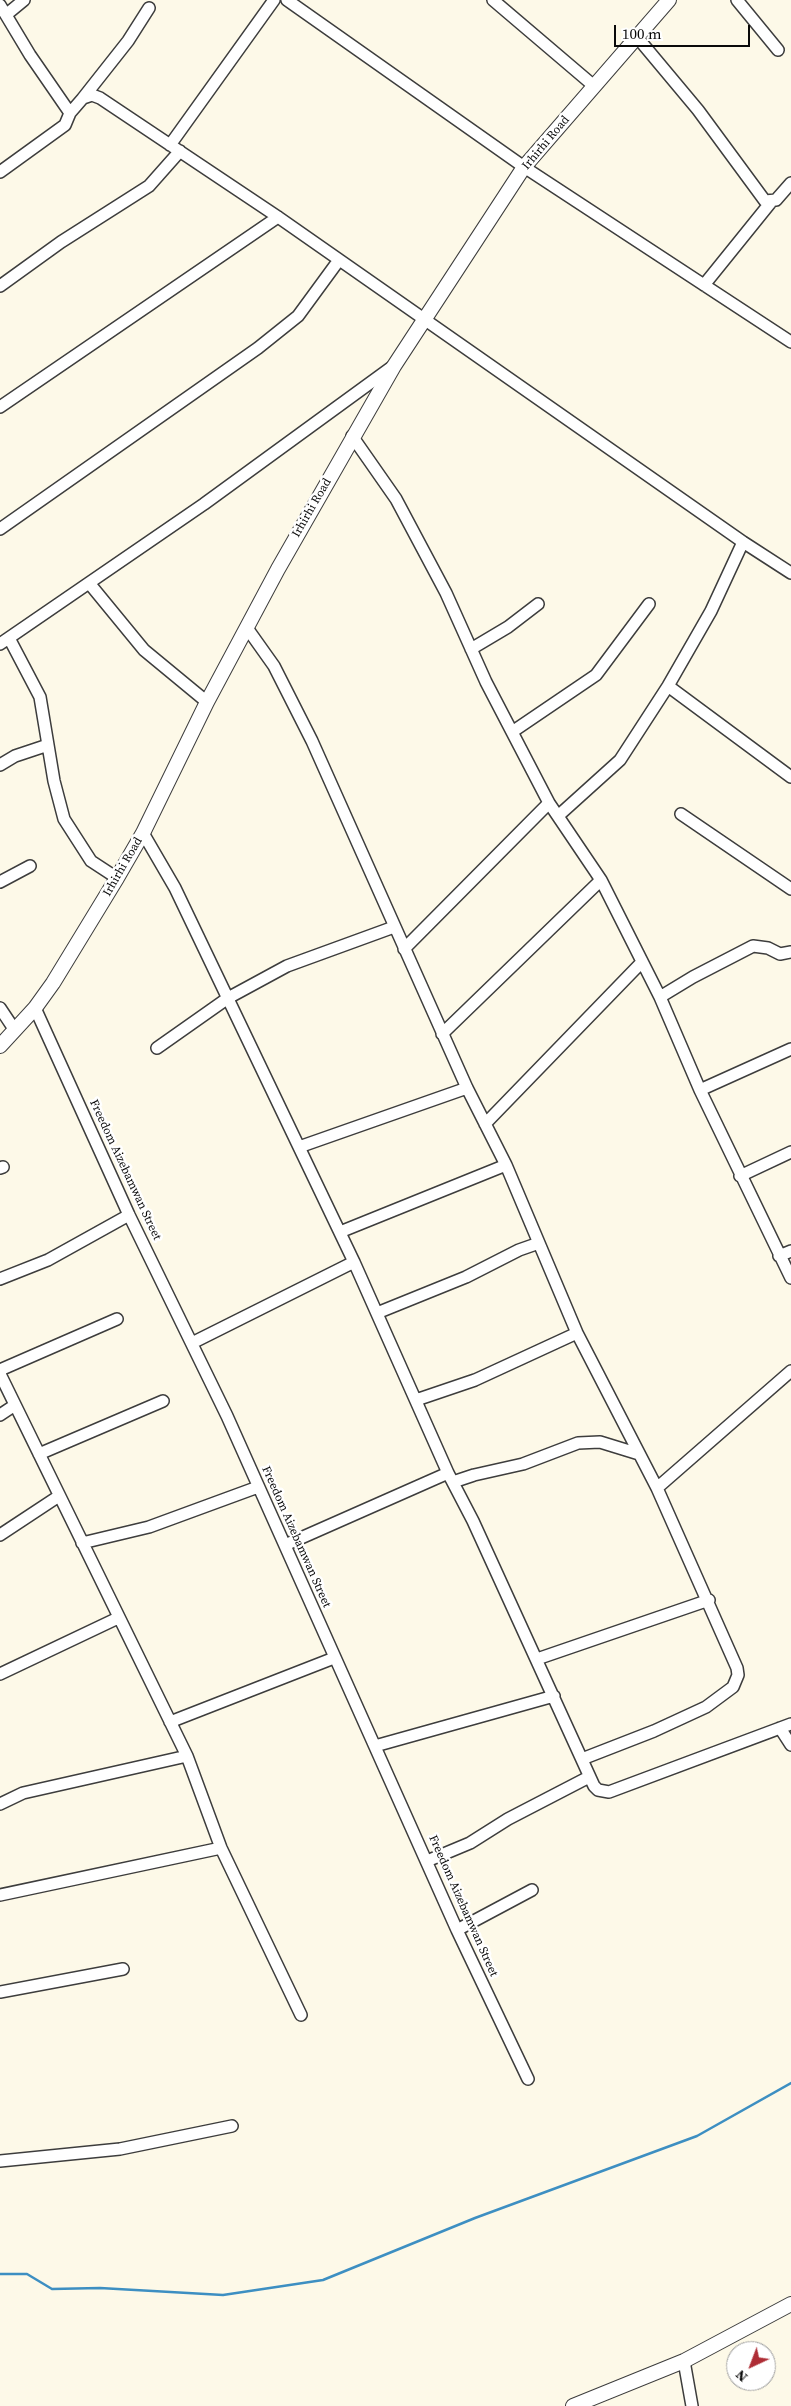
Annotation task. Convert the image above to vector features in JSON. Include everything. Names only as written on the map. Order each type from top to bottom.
[{"type":"street","points":[[24,0],[3,9],[30,55],[70,113]]},
{"type":"street","points":[[0,286],[62,242],[149,186],[274,0]]},
{"type":"street","points":[[287,0],[524,167],[791,342]]},
{"type":"street","points":[[493,0],[594,86]]},
{"type":"street","name":"Irhirhi Road","points":[[0,1046],[35,1008],[117,878],[143,833],[207,702],[247,628],[352,436],[394,366],[426,320],[524,167],[669,0]]},
{"type":"street","points":[[737,0],[778,50]]},
{"type":"street","points":[[0,172],[65,125],[70,113],[128,41],[149,8]]},
{"type":"street","points":[[637,36],[698,110],[765,201],[771,202]]},
{"type":"street","points":[[83,98],[92,95],[100,98],[278,217],[743,542],[791,573]]},
{"type":"street","points":[[704,285],[771,202],[776,200],[791,183]]},
{"type":"street","points":[[0,407],[278,217]]},
{"type":"street","points":[[0,529],[258,348],[298,316],[339,260]]},
{"type":"street","points":[[117,878],[91,861],[64,819],[54,781],[40,697],[4,641],[204,504],[394,366]]},
{"type":"street","points":[[352,436],[396,499],[446,593],[471,649],[549,803],[601,880],[660,997],[740,1176],[791,1278]]},
{"type":"street","points":[[558,816],[620,760],[668,686],[711,611],[743,542]]},
{"type":"street","points":[[89,583],[144,650],[207,702]]},
{"type":"street","points":[[471,649],[508,627],[538,604]]},
{"type":"street","points":[[512,732],[596,676],[649,604]]},
{"type":"street","points":[[247,628],[274,666],[312,741],[442,1034],[506,1165],[577,1333],[657,1488],[709,1600],[737,1668],[738,1675],[734,1687],[706,1707],[654,1731],[582,1759]]},
{"type":"street","points":[[668,686],[791,777]]},
{"type":"street","points":[[0,765],[15,756],[48,745]]},
{"type":"street","points":[[404,949],[549,803]]},
{"type":"street","points":[[681,814],[791,888]]},
{"type":"street","points":[[143,833],[175,888],[340,1232],[450,1478],[473,1521],[554,1696],[589,1777],[598,1790],[609,1792],[786,1726],[791,1745]]},
{"type":"street","points":[[0,882],[30,866]]},
{"type":"street","points":[[442,1034],[601,880]]},
{"type":"street","points":[[157,1048],[228,998],[287,966],[394,926]]},
{"type":"street","points":[[660,997],[727,958],[753,946],[768,948],[780,954],[791,952]]},
{"type":"street","points":[[485,1124],[642,964]]},
{"type":"street","points":[[0,1008],[14,1029]]},
{"type":"street","name":"Freedom Aizebamwan Street","points":[[35,1008],[47,1030],[130,1215],[192,1343],[285,1545],[457,1930],[528,2079]]},
{"type":"street","points":[[700,1090],[791,1049]]},
{"type":"street","points":[[299,1147],[467,1088]]},
{"type":"street","points":[[740,1176],[791,1152]]},
{"type":"street","points":[[340,1232],[506,1165]]},
{"type":"street","points":[[0,1279],[48,1260],[130,1215]]},
{"type":"street","points":[[377,1313],[466,1277],[519,1250],[539,1243]]},
{"type":"street","points":[[779,1256],[791,1251]]},
{"type":"street","points":[[192,1343],[354,1262]]},
{"type":"street","points":[[118,1319],[0,1372],[118,1618],[187,1756],[221,1848],[301,2015]]},
{"type":"street","points":[[416,1400],[475,1380],[577,1333]]},
{"type":"street","points":[[657,1488],[791,1371]]},
{"type":"street","points":[[39,1454],[163,1401]]},
{"type":"street","points":[[0,1415],[15,1405]]},
{"type":"street","points":[[285,1545],[450,1478],[474,1475],[523,1464],[578,1443],[600,1442],[639,1454]]},
{"type":"street","points":[[82,1543],[150,1527],[258,1487]]},
{"type":"street","points":[[0,1535],[60,1496]]},
{"type":"street","points":[[537,1659],[709,1600]]},
{"type":"street","points":[[0,1674],[118,1618]]},
{"type":"street","points":[[170,1722],[334,1658]]},
{"type":"street","points":[[375,1746],[554,1696]]},
{"type":"street","points":[[0,1804],[23,1793],[187,1756]]},
{"type":"street","points":[[427,1861],[470,1843],[508,1819],[589,1777]]},
{"type":"street","points":[[0,1895],[221,1848]]},
{"type":"street","points":[[457,1930],[532,1890]]},
{"type":"street","points":[[0,1992],[124,1969]]},
{"type":"street","points":[[0,2160],[120,2149],[232,2126]]},
{"type":"street","points":[[573,2406],[684,2361],[791,2304]]},
{"type":"street","points":[[684,2361],[692,2406]]},
{"type":"waterway","points":[[0,2274],[27,2274],[52,2289],[100,2288],[223,2295],[323,2280],[475,2218],[697,2136],[791,2083]]}]
